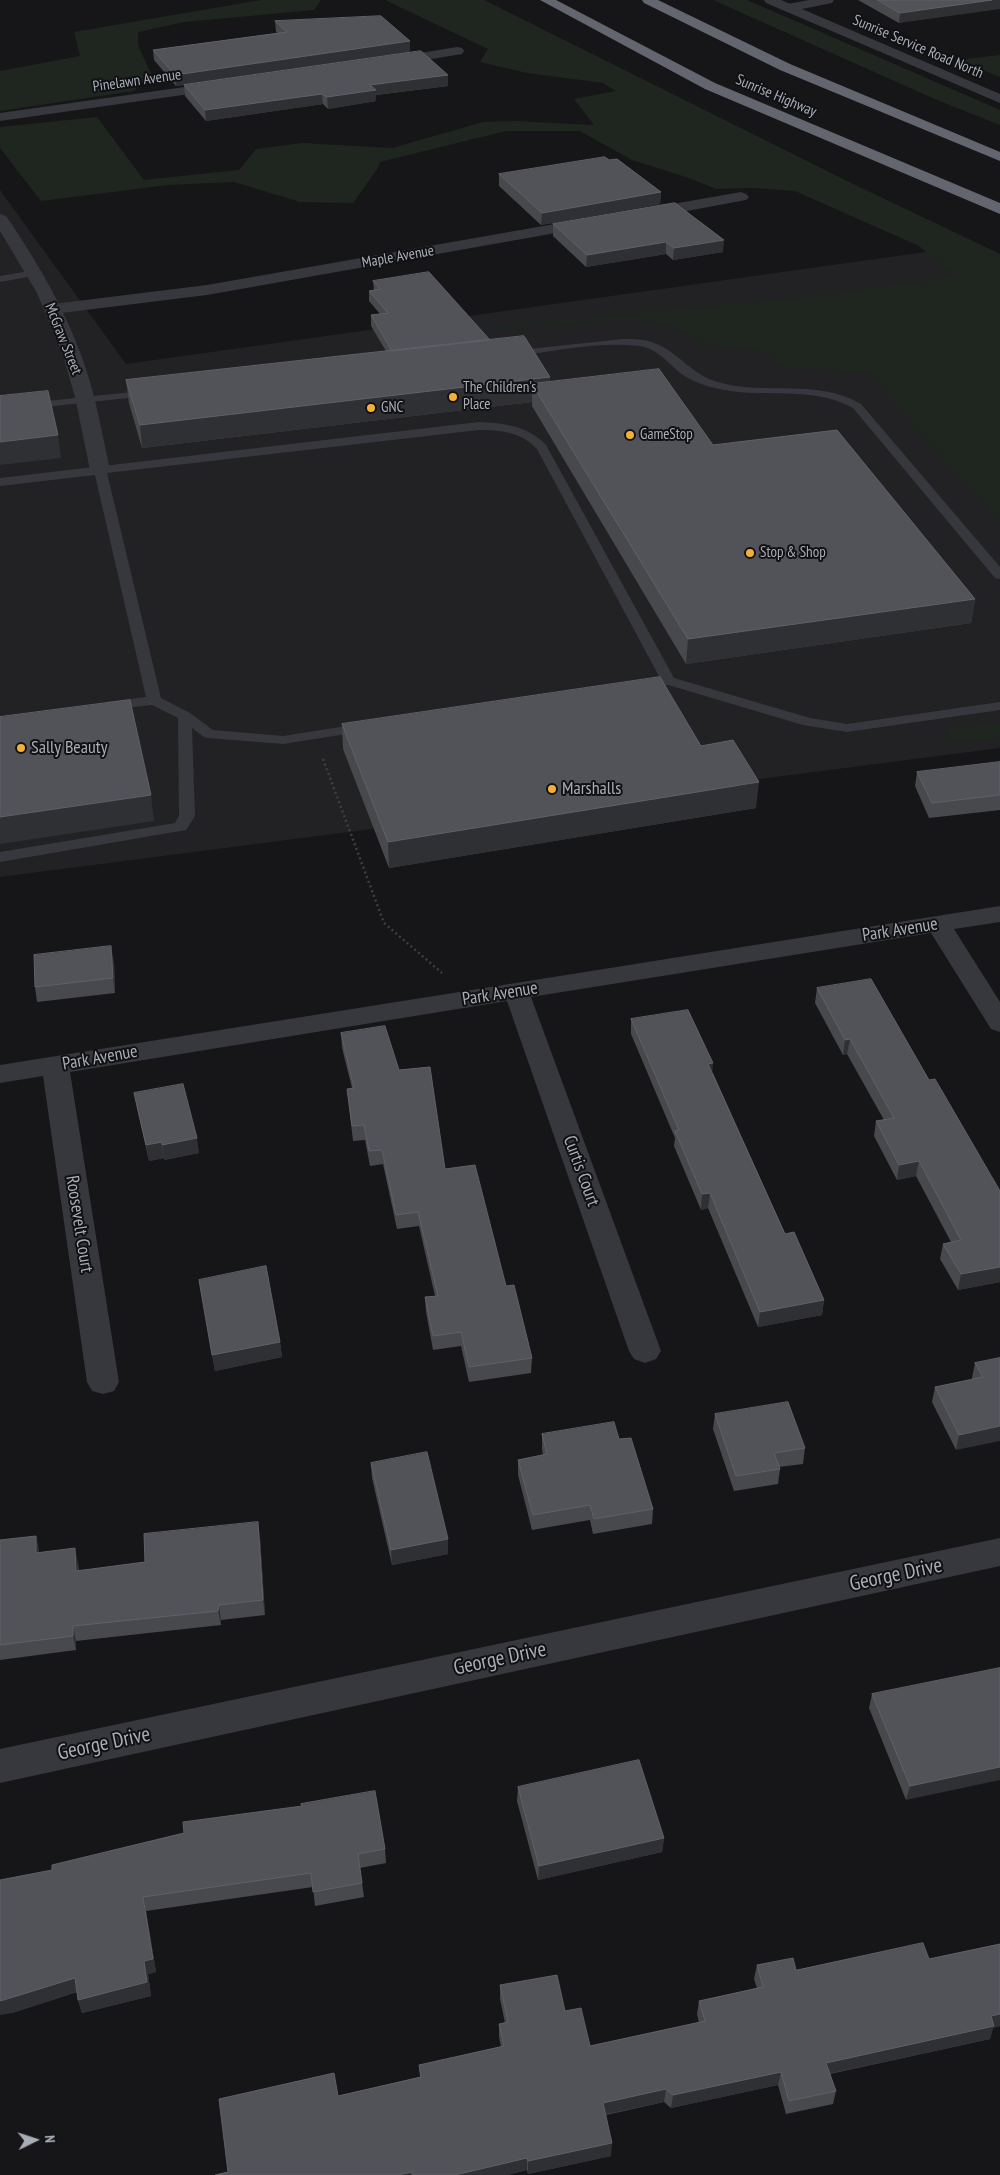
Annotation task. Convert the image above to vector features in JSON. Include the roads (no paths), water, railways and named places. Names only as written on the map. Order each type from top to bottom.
[{"type":"highway","name":"Sunrise Highway","points":[[546,0],[710,86],[1000,209]]},
{"type":"highway","name":"Sunrise Highway","points":[[648,0],[785,67],[1000,157]]},
{"type":"street","name":"Sunrise Service Road North","points":[[770,0],[1000,99]]},
{"type":"street","points":[[787,8],[828,0]]},
{"type":"street","points":[[371,65],[457,52]]},
{"type":"street","name":"Pinelawn Avenue","points":[[0,117],[234,84]]},
{"type":"street","points":[[625,217],[741,197]]},
{"type":"street","name":"McGraw Street","points":[[0,219],[35,272],[53,309],[78,372],[100,470]]},
{"type":"street","name":"Maple Avenue","points":[[53,309],[207,290],[605,221]]},
{"type":"street","name":"Park Avenue","points":[[0,1074],[1000,914]]},
{"type":"street","points":[[938,924],[1000,1023]]},
{"type":"street","name":"Curtis Court","points":[[516,991],[645,1351]]},
{"type":"street","name":"Roosevelt Court","points":[[55,1066],[103,1382]]},
{"type":"street","name":"George Drive","points":[[0,1766],[1000,1552]]},
{"type":"lane","points":[[0,279],[35,272]]},
{"type":"lane","points":[[495,355],[622,342],[649,344],[665,353],[687,372],[708,384],[766,392],[811,392],[838,396],[857,406],[1000,575]]},
{"type":"lane","points":[[0,409],[162,392]]},
{"type":"lane","points":[[0,482],[480,426],[518,430],[528,434],[542,448],[670,681]]},
{"type":"lane","points":[[100,470],[154,700]]},
{"type":"lane","points":[[631,687],[670,681],[808,722],[847,728],[1000,706]]},
{"type":"lane","points":[[92,708],[154,700],[185,716],[209,734],[283,740],[380,725]]},
{"type":"lane","points":[[0,857],[182,827],[187,816],[185,716]]},
{"type":"place","name":"The Children's Place","points":[[453,397]]},
{"type":"place","name":"GNC","points":[[371,408]]},
{"type":"place","name":"GameStop","points":[[630,435]]},
{"type":"place","name":"Stop & Shop","points":[[750,553]]},
{"type":"place","name":"Sally Beauty","points":[[21,748]]},
{"type":"place","name":"Marshalls","points":[[552,789]]}]
